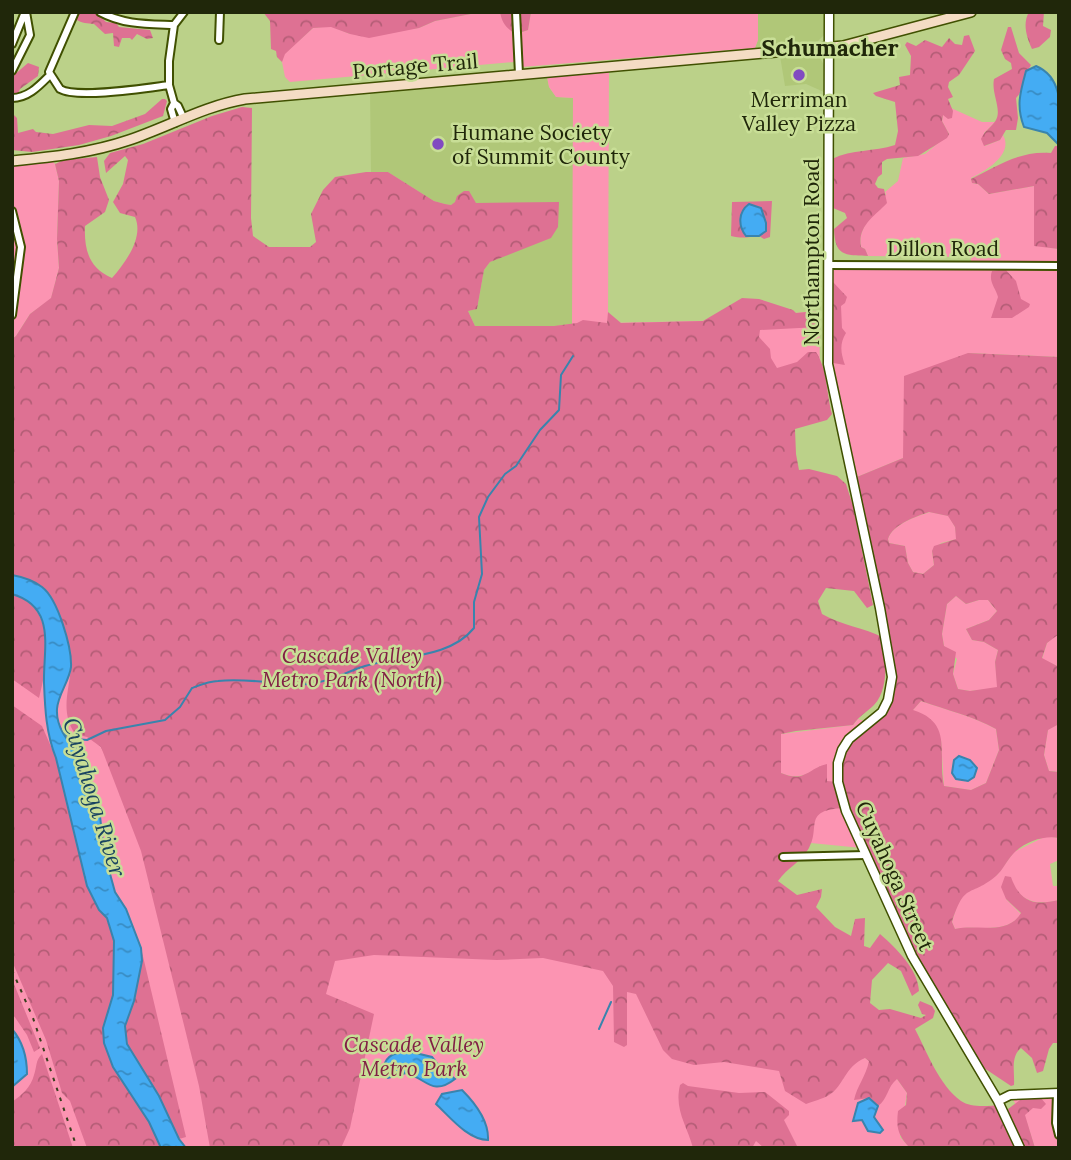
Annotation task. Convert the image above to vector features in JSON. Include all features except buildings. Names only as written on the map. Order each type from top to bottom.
[{"type":"main road","name":"Portage Trail","points":[[12,161],[90,151],[125,142],[215,106],[245,99],[829,47],[852,44],[971,12]]},
{"type":"street","points":[[12,44],[25,12]]},
{"type":"street","points":[[12,71],[30,35],[25,12]]},
{"type":"street","points":[[12,98],[22,97],[50,75],[75,12]]},
{"type":"street","points":[[100,12],[130,24],[174,25]]},
{"type":"street","points":[[179,121],[178,106],[174,103],[169,85],[169,61],[174,25],[184,12]]},
{"type":"street","points":[[219,40],[220,12]]},
{"type":"street","points":[[516,12],[519,74]]},
{"type":"street","name":"Northampton Road","points":[[828,366],[829,12]]},
{"type":"street","points":[[50,75],[60,89],[71,93],[169,85]]},
{"type":"street","points":[[12,211],[21,251],[12,315]]},
{"type":"street","name":"Dillon Road","points":[[828,265],[1059,266]]},
{"type":"street","name":"Cuyahoga Street","points":[[828,366],[880,608],[892,677],[888,700],[882,712],[849,739],[842,750],[838,763],[841,798],[920,972],[998,1101],[1020,1148]]},
{"type":"street","points":[[783,857],[865,855]]},
{"type":"street","points":[[998,1101],[1006,1096],[1058,1093],[1056,1123],[1059,1134]]},
{"type":"shaded area","points":[[758,12],[825,12],[824,35],[817,42],[755,48],[758,40]]},
{"type":"shaded area","points":[[815,55],[824,65],[824,92],[806,84],[785,86],[780,56]]},
{"type":"shaded area","points":[[547,77],[549,87],[556,97],[573,98],[573,323],[572,326],[475,326],[468,311],[477,309],[484,270],[490,262],[518,250],[559,203],[476,203],[458,196],[456,202],[451,205],[434,201],[388,172],[371,172],[370,89]]},
{"type":"green space","points":[[78,12],[92,12],[119,27],[150,30],[153,38],[147,39],[137,34],[132,40],[122,38],[119,47],[114,46],[113,33],[105,34],[94,24],[75,19]]},
{"type":"green space","points":[[263,12],[481,12],[369,38],[331,27],[313,28],[285,54],[282,62],[276,51],[271,49],[270,21]]},
{"type":"green space","points":[[481,12],[500,12],[516,34],[514,62],[290,82],[285,77],[282,62],[284,54],[313,28],[331,26],[350,34],[419,28],[435,21]]},
{"type":"green space","points":[[500,12],[531,12],[528,30],[516,34],[503,22]]},
{"type":"green space","points":[[531,12],[758,12],[758,40],[755,48],[522,67],[520,33],[528,30]]},
{"type":"green space","points":[[1029,12],[1044,12],[1043,26],[1051,30],[1050,37],[1039,47],[1032,49],[1026,26]]},
{"type":"green space","points":[[1008,27],[1011,27],[1019,53],[1031,65],[1016,98],[1016,130],[1006,130],[1000,140],[984,146],[981,139],[998,116],[994,79],[1012,69],[1011,63],[1005,59],[1001,50]]},
{"type":"green space","points":[[969,35],[975,51],[959,75],[949,82],[948,87],[953,97],[948,99],[953,111],[952,118],[948,119],[943,115],[942,121],[949,134],[947,138],[918,156],[887,159],[882,162],[882,174],[875,184],[884,189],[887,203],[864,227],[860,240],[861,247],[868,256],[842,252],[836,244],[834,229],[847,218],[845,213],[833,208],[832,159],[895,145],[898,131],[895,102],[873,93],[900,85],[899,77],[910,75],[911,56],[905,45],[907,42],[916,46],[925,40],[942,47],[949,38],[955,44],[962,45],[964,36]]},
{"type":"green space","points":[[28,63],[39,67],[38,76],[20,89],[18,94],[12,94],[14,75]]},
{"type":"green space","name":"Cascade Valley Metro Park (North)","points":[[609,70],[608,323],[701,321],[819,311],[820,371],[630,376],[650,768],[827,781],[827,774],[821,766],[802,776],[781,773],[781,734],[853,725],[858,719],[870,723],[862,848],[666,829],[865,1058],[897,1079],[907,1093],[900,1137],[910,1148],[12,1148],[12,365],[470,338],[572,324],[573,98],[556,97],[549,87],[547,77]]},
{"type":"green space","points":[[162,99],[167,101],[163,116],[111,136],[79,145],[32,152],[12,150],[12,113],[17,118],[18,133],[33,129],[36,132],[53,134],[89,125],[112,126],[145,114]]},
{"type":"green space","points":[[242,107],[252,108],[253,236],[269,247],[310,247],[316,242],[311,214],[323,190],[335,177],[366,172],[388,172],[434,201],[451,205],[464,191],[469,191],[476,203],[559,202],[558,227],[551,238],[490,262],[484,270],[477,309],[468,311],[475,326],[554,326],[583,320],[607,323],[608,312],[621,323],[703,321],[742,298],[759,299],[796,313],[817,311],[818,327],[760,330],[759,337],[770,349],[771,358],[777,368],[797,362],[808,352],[816,352],[823,367],[832,414],[827,420],[795,429],[799,470],[809,469],[837,476],[846,484],[873,605],[867,608],[854,591],[826,588],[818,601],[822,614],[884,638],[885,673],[879,699],[853,725],[781,734],[781,773],[789,776],[801,776],[827,764],[827,781],[838,782],[841,750],[851,736],[884,708],[888,700],[891,683],[885,626],[852,479],[903,458],[904,376],[968,353],[1059,357],[1059,634],[1047,643],[1042,658],[1059,667],[1059,724],[1048,730],[1044,755],[1049,771],[1059,772],[1059,838],[1041,839],[1018,850],[996,876],[965,895],[952,922],[955,929],[991,928],[1015,920],[1021,913],[1006,899],[1001,887],[1005,876],[1011,877],[1019,892],[1029,900],[1059,900],[1059,1043],[1053,1043],[1049,1049],[1043,1071],[1037,1073],[1032,1058],[1021,1048],[1015,1056],[1014,1085],[1011,1086],[975,1062],[920,972],[844,808],[831,809],[818,816],[809,848],[778,881],[797,895],[822,889],[816,907],[835,927],[851,936],[855,919],[865,918],[864,946],[870,948],[880,934],[899,952],[915,975],[919,991],[912,996],[901,971],[888,963],[872,980],[870,1003],[879,1010],[890,1009],[921,1018],[926,1015],[922,1014],[918,1005],[920,1001],[932,1006],[935,1011],[933,1018],[915,1029],[940,1077],[953,1094],[965,1103],[980,1106],[1000,1105],[1019,1148],[910,1148],[900,1136],[898,1127],[898,1111],[906,1105],[907,1093],[897,1079],[878,1106],[869,1098],[854,1100],[868,1066],[869,1061],[865,1058],[853,1066],[834,1091],[824,1098],[806,1104],[785,1091],[779,1071],[724,1062],[694,1065],[672,1059],[663,1050],[636,994],[627,992],[627,1045],[624,1047],[614,1042],[613,986],[603,971],[543,958],[497,960],[374,955],[335,961],[326,994],[374,1014],[350,1128],[341,1148],[210,1148],[199,1086],[141,851],[101,747],[87,737],[75,734],[70,726],[67,701],[71,658],[63,624],[48,593],[42,587],[28,579],[12,575],[12,339],[30,314],[51,298],[59,268],[59,181],[55,164],[64,160],[97,157],[100,177],[109,200],[105,212],[85,226],[86,243],[93,263],[112,278],[132,249],[137,225],[135,217],[120,213],[113,202],[123,184],[128,160],[125,156],[106,173],[104,161],[110,153],[143,144]],"holes":[[[929,512],[948,516],[955,527],[956,539],[934,546],[934,565],[923,574],[913,572],[908,563],[905,546],[889,543],[888,539],[899,525]],[[956,596],[966,604],[988,600],[997,611],[989,620],[966,629],[972,640],[984,642],[998,650],[995,662],[997,687],[970,691],[958,689],[953,674],[956,652],[944,646],[942,634],[947,604]],[[921,701],[996,729],[999,750],[986,783],[971,790],[944,786],[939,731],[926,716],[913,710]]]},
{"type":"green space","points":[[951,108],[982,122],[995,122],[984,133],[985,146],[1000,140],[1003,135],[1005,142],[1002,155],[991,166],[971,178],[972,183],[978,184],[989,194],[1034,186],[1034,245],[1059,249],[1059,357],[968,353],[903,458],[852,479],[831,385],[828,265],[971,265],[971,257],[868,256],[861,247],[865,226],[885,192],[898,181],[903,158],[925,154],[949,134],[942,121],[943,115],[953,111]]},
{"type":"green space","points":[[1055,146],[1059,146],[1059,249],[1034,246],[1034,186],[989,194],[978,184],[972,183],[971,179],[1019,156],[1051,153]]},
{"type":"green space","points":[[52,160],[59,181],[59,268],[51,299],[30,314],[12,339],[12,166]]},
{"type":"green space","points":[[772,201],[770,237],[764,239],[759,236],[731,236],[732,202]]},
{"type":"green space","points":[[1005,269],[1016,281],[1021,299],[1030,304],[1012,318],[991,318],[998,297],[992,282],[992,271]]},
{"type":"green space","points":[[833,282],[847,297],[841,306],[842,328],[846,333],[841,349],[845,365],[833,363]]},
{"type":"green space","points":[[930,512],[949,516],[957,539],[941,543],[932,551],[934,565],[923,574],[913,572],[908,563],[905,546],[889,543],[888,539],[900,525]]},
{"type":"green space","points":[[12,594],[26,601],[43,623],[46,653],[39,698],[12,679]]},
{"type":"green space","points":[[956,596],[966,604],[988,600],[997,611],[989,620],[966,629],[972,640],[984,642],[998,650],[995,662],[998,688],[970,691],[958,689],[953,674],[957,659],[944,646],[942,634],[947,604]]},
{"type":"green space","points":[[1058,633],[1059,667],[1042,659],[1047,643]]},
{"type":"green space","points":[[921,701],[996,729],[999,750],[986,783],[971,790],[944,786],[941,740],[912,711]]},
{"type":"green space","points":[[12,705],[42,726],[56,758],[83,870],[99,910],[107,918],[114,941],[113,995],[104,1043],[113,1067],[149,1122],[161,1148],[87,1148],[70,1101],[62,1093],[46,1040],[12,961]]},
{"type":"green space","points":[[1059,724],[1059,772],[1049,771],[1044,755],[1048,729]]},
{"type":"green space","points":[[1046,836],[1059,838],[1059,860],[1050,864],[1053,886],[1059,886],[1059,900],[1035,902],[1016,890],[1006,899],[1021,914],[1015,921],[999,927],[955,929],[952,922],[958,902],[966,892],[997,875],[1014,852]]},
{"type":"green space","points":[[141,948],[186,1137],[179,1139],[159,1096],[128,1045],[125,1026],[134,1001],[142,961]]},
{"type":"green space","points":[[12,979],[40,1048],[34,1052],[27,1035],[12,1013]]},
{"type":"green space","points":[[42,1054],[73,1148],[12,1148],[12,1102],[23,1094],[31,1083]]},
{"type":"green space","points":[[683,1083],[739,1093],[765,1092],[789,1111],[784,1120],[798,1148],[764,1148],[756,1141],[752,1148],[693,1148],[679,1102],[680,1085]]},
{"type":"green space","points":[[1059,1093],[1059,1148],[1035,1148],[1027,1123],[1010,1095]]},
{"type":"green space","points":[[1024,1097],[1040,1097],[1046,1104],[1041,1109],[1033,1108],[1025,1115],[1035,1148],[1023,1148],[1009,1116],[1008,1109]]},
{"type":"water","points":[[1036,66],[1046,72],[1057,89],[1060,111],[1059,145],[1047,133],[1024,127],[1020,99],[1026,71]]},
{"type":"water","points":[[749,204],[761,208],[766,223],[766,231],[759,236],[746,236],[742,228],[741,215]]},
{"type":"water","points":[[12,575],[28,579],[42,587],[48,593],[63,624],[71,667],[58,704],[58,721],[66,738],[80,749],[91,794],[100,816],[104,852],[115,892],[126,909],[141,948],[142,961],[134,1001],[125,1026],[127,1044],[159,1096],[186,1148],[161,1148],[149,1122],[113,1067],[104,1043],[103,1028],[113,995],[114,941],[107,918],[99,910],[87,886],[50,739],[45,702],[45,643],[42,619],[26,600],[12,594]]},
{"type":"water","points":[[959,756],[970,760],[977,768],[974,777],[968,781],[956,779],[952,773],[954,760]]},
{"type":"water","points":[[12,1029],[24,1050],[27,1074],[13,1086]]},
{"type":"water","points":[[407,1051],[432,1057],[455,1079],[435,1086],[406,1073],[388,1078],[383,1074],[389,1057]]},
{"type":"water","points":[[462,1090],[484,1119],[488,1140],[466,1132],[436,1104],[442,1094]]},
{"type":"water","points":[[869,1098],[878,1106],[874,1117],[883,1130],[880,1133],[868,1131],[862,1120],[853,1121],[858,1103]]},
{"type":"waterway","name":"Cuyahoga River","points":[[64,734],[87,740],[106,731],[165,720],[180,707],[192,688],[208,682],[241,680],[316,683],[379,662],[438,651],[464,638],[474,628],[474,602],[482,574],[479,517],[488,497],[505,474],[516,466],[540,430],[559,410],[561,375],[573,356]]},
{"type":"waterway","points":[[599,1029],[611,1002]]},
{"type":"railway","points":[[12,970],[33,1018],[77,1148]]},
{"type":"place","name":"Merriman Valley Pizza","points":[[799,75]]},
{"type":"place","name":"Humane Society of Summit County","points":[[438,144]]},
{"type":"district","name":"Schumacher","points":[[830,47]]},
{"type":"park label","name":"Cascade Valley Metro Park","points":[[414,1056]]}]
